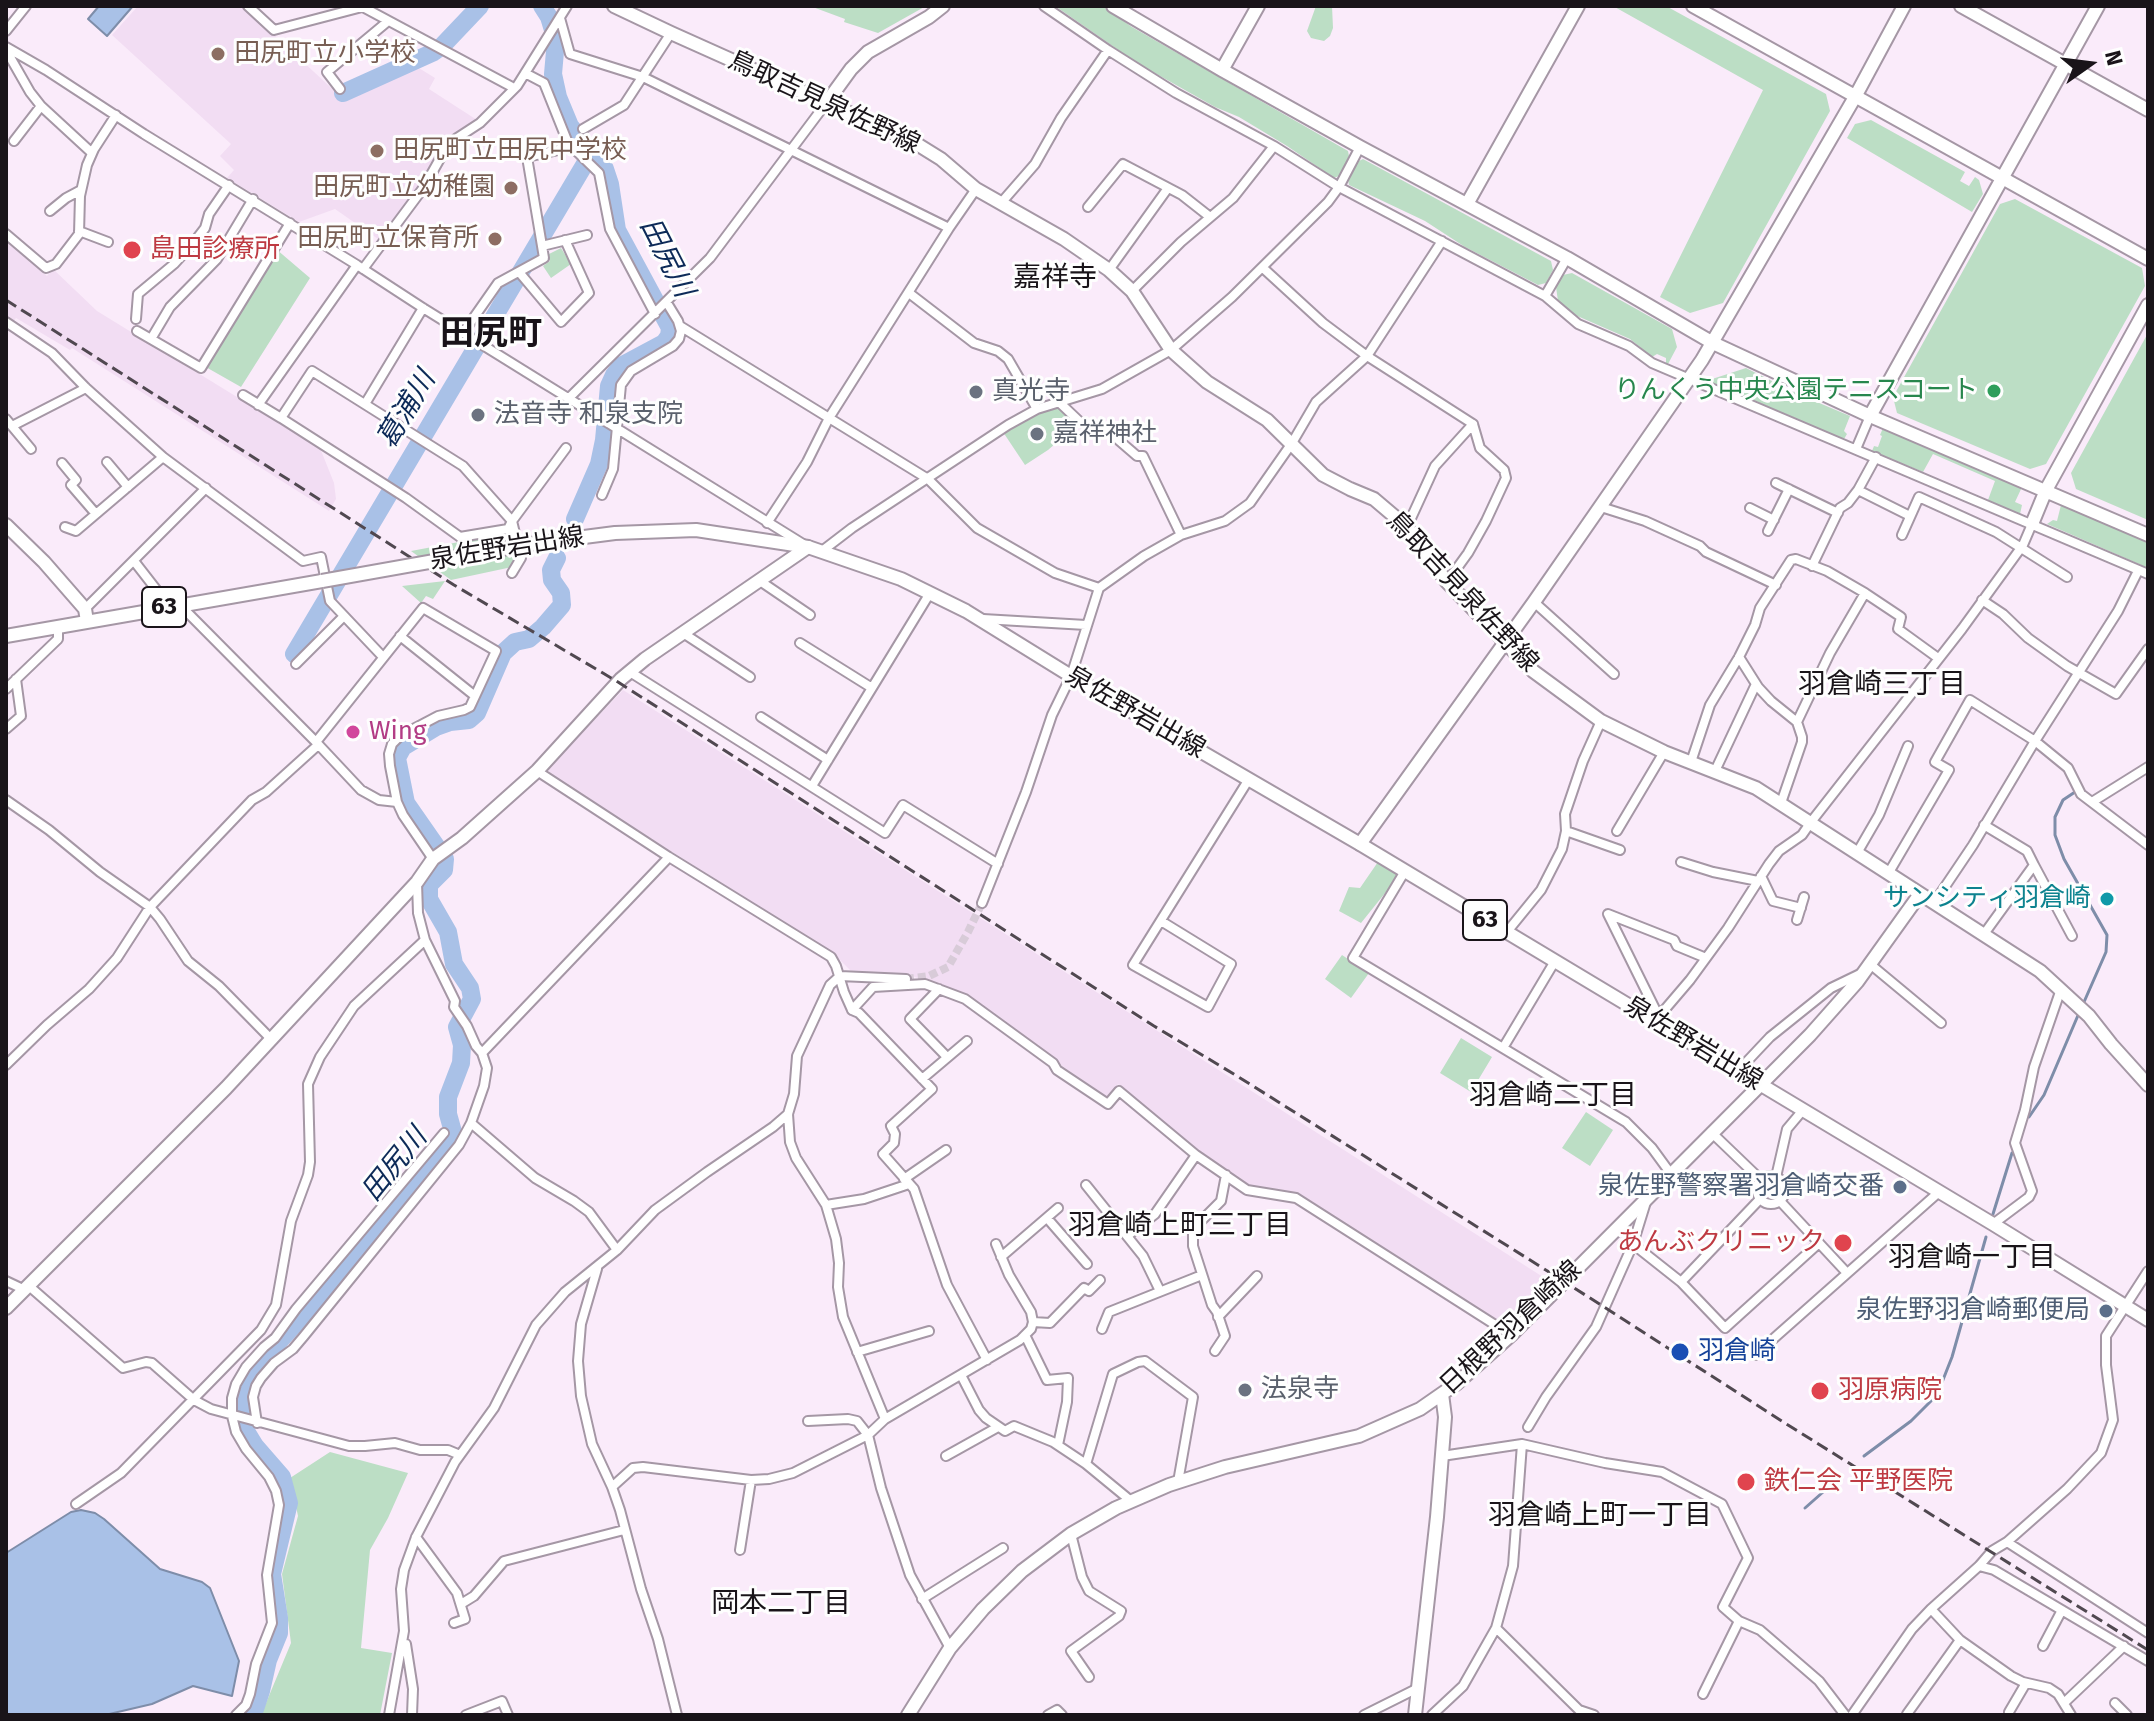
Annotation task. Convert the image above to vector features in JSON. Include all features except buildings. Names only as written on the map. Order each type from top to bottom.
[{"type":"main road","name":"鳥取吉見泉佐野線","points":[[614,6],[912,141],[941,159],[976,189],[1064,239],[1109,270],[1132,291],[1171,350],[1207,382],[1267,420],[1323,475],[1374,499],[1407,527],[1447,582],[1533,671],[1601,721],[1664,752],[1756,788],[2040,971],[2089,1016],[2148,1085]]},
{"type":"main road","points":[[827,102],[868,52],[943,6]]},
{"type":"main road","points":[[1113,6],[1360,147],[1567,258],[1713,343],[1870,416],[2148,535]]},
{"type":"main road","points":[[1222,70],[1258,6]]},
{"type":"main road","points":[[1467,204],[1578,6]]},
{"type":"main road","points":[[1693,6],[2148,259]]},
{"type":"main road","points":[[1360,844],[1601,507],[1713,343],[1904,6]]},
{"type":"main road","points":[[1961,6],[2148,110]]},
{"type":"main road","points":[[1870,416],[2098,6]]},
{"type":"main road","points":[[2032,524],[2046,490],[2148,305]]},
{"type":"main road","points":[[6,525],[44,562],[86,615]]},
{"type":"main road","name":"泉佐野岩出線","points":[[6,636],[58,626],[86,615],[174,605],[530,544],[615,533],[696,530],[822,551],[901,579],[978,619],[1506,933],[1657,1019],[2148,1320]]},
{"type":"main road","points":[[6,1308],[172,1144],[417,882],[435,857],[537,771],[630,672],[808,547]]},
{"type":"main road","name":"日根野羽倉崎線","points":[[908,1715],[950,1648],[1003,1588],[1071,1534],[1131,1501],[1178,1482],[1225,1467],[1359,1436],[1420,1409],[1488,1357],[1810,1035],[1868,968],[1920,894]]},
{"type":"main road","points":[[1415,1715],[1442,1456],[1445,1417],[1442,1394]]},
{"type":"street","points":[[6,31],[26,6]]},
{"type":"street","points":[[248,6],[274,30],[363,7],[514,88]]},
{"type":"street","points":[[258,405],[360,267],[424,187],[446,148],[480,123],[514,88],[567,6]]},
{"type":"street","points":[[1044,6],[1176,93],[1274,146],[1339,187],[1545,296],[1578,324],[1629,346],[1652,363],[2148,574]]},
{"type":"street","points":[[560,18],[570,54],[643,77],[949,228]]},
{"type":"street","points":[[340,89],[327,72],[387,22]]},
{"type":"street","points":[[583,129],[624,105],[671,33]]},
{"type":"street","points":[[6,49],[41,106],[92,153]]},
{"type":"street","points":[[6,49],[253,199],[808,547]]},
{"type":"street","points":[[1001,203],[1035,164],[1061,118],[1108,50]]},
{"type":"street","points":[[525,73],[544,83],[572,147],[599,173],[610,229],[655,314]]},
{"type":"street","points":[[569,398],[710,258],[827,102]]},
{"type":"street","points":[[14,141],[41,106]]},
{"type":"street","points":[[6,234],[46,268],[56,264],[79,234],[81,190],[92,153],[116,115]]},
{"type":"street","points":[[1132,291],[1181,242],[1233,198],[1274,146]]},
{"type":"street","points":[[463,333],[498,283],[544,258],[527,157],[572,147]]},
{"type":"street","points":[[822,551],[1008,425],[1037,409],[1102,389],[1171,350],[1263,268],[1328,202],[1360,147]]},
{"type":"street","points":[[1088,207],[1123,164],[1182,195],[1210,217]]},
{"type":"street","points":[[136,319],[138,294],[174,264],[195,241],[229,185]]},
{"type":"street","points":[[1109,270],[1168,188]]},
{"type":"street","points":[[767,523],[807,462],[829,418],[976,189]]},
{"type":"street","points":[[50,211],[81,190]]},
{"type":"street","points":[[151,339],[170,307],[217,259],[253,199]]},
{"type":"street","points":[[137,331],[201,368],[290,223]]},
{"type":"street","points":[[79,231],[108,242]]},
{"type":"street","points":[[542,246],[587,235]]},
{"type":"street","points":[[519,272],[561,322],[589,293],[565,240]]},
{"type":"street","points":[[982,903],[1026,792],[1052,715],[1071,676],[1099,588],[1144,556],[1181,535],[1225,521],[1250,503],[1316,402],[1367,356],[1442,241]]},
{"type":"street","points":[[1545,296],[1567,258]]},
{"type":"street","points":[[1263,268],[1323,323],[1367,356],[1473,424],[1480,448],[1504,470],[1506,478],[1468,553],[1447,582]]},
{"type":"street","points":[[909,293],[974,343],[998,351],[1008,359],[1037,409]]},
{"type":"street","points":[[602,495],[613,469],[619,395],[625,377],[679,339],[680,326],[667,303]]},
{"type":"street","points":[[365,404],[423,308]]},
{"type":"street","points":[[6,322],[52,353],[163,457],[303,561],[321,557],[330,601],[383,657]]},
{"type":"street","points":[[680,326],[928,479],[977,528],[1055,573],[1099,588]]},
{"type":"street","points":[[281,418],[312,371],[463,466],[512,521],[521,558],[512,573]]},
{"type":"street","points":[[31,449],[9,423],[86,388]]},
{"type":"street","points":[[243,395],[406,498],[460,537],[508,529],[566,448]]},
{"type":"street","points":[[1060,403],[1080,422],[1108,431],[1137,456],[1143,456],[1181,535]]},
{"type":"street","points":[[1856,449],[1870,416]]},
{"type":"street","points":[[1407,527],[1435,466],[1473,424]]},
{"type":"street","points":[[65,527],[76,531],[163,457]]},
{"type":"street","points":[[1812,566],[1838,513],[1858,490],[1876,457]]},
{"type":"street","points":[[107,462],[128,487]]},
{"type":"street","points":[[62,463],[76,480],[71,485],[96,514]]},
{"type":"street","points":[[1776,483],[1838,513]]},
{"type":"street","points":[[86,615],[206,488]]},
{"type":"street","points":[[1768,531],[1789,489]]},
{"type":"street","points":[[1858,490],[1910,516]]},
{"type":"street","points":[[1902,535],[1919,497],[1996,532],[2067,577]]},
{"type":"street","points":[[1601,507],[1645,521],[1776,585]]},
{"type":"street","points":[[1750,508],[1774,520]]},
{"type":"street","points":[[1706,958],[1677,946],[1674,940],[1608,914],[1657,1019],[1706,958],[1728,928],[1779,851],[1802,835],[1962,629],[2021,547],[2032,524]]},
{"type":"street","points":[[1691,762],[1710,705],[1739,657],[1760,608],[1791,560],[1796,559],[1827,571],[1901,617],[1898,629],[1938,658]]},
{"type":"street","points":[[134,561],[174,605],[317,743],[361,790],[379,800],[397,802]]},
{"type":"street","points":[[1934,903],[2118,611],[2138,571]]},
{"type":"street","points":[[760,581],[810,615]]},
{"type":"street","points":[[812,786],[930,593]]},
{"type":"street","points":[[1797,722],[1830,653],[1865,593]]},
{"type":"street","points":[[1982,600],[2067,666],[2116,694],[2148,650]]},
{"type":"street","points":[[1534,602],[1614,674]]},
{"type":"street","points":[[6,1065],[89,989],[117,958],[150,907],[252,800],[266,792],[317,743],[423,608],[496,651],[470,707],[438,716],[400,736],[392,744],[389,754],[397,802],[403,815],[435,857]]},
{"type":"street","points":[[296,664],[344,616]]},
{"type":"street","points":[[978,619],[1086,625]]},
{"type":"street","points":[[6,689],[58,639],[58,626]]},
{"type":"street","points":[[683,633],[750,677]]},
{"type":"street","points":[[400,636],[475,696]]},
{"type":"street","points":[[800,643],[872,688]]},
{"type":"street","points":[[1739,657],[1771,701],[1797,722],[1802,737],[1781,803]]},
{"type":"street","points":[[630,672],[885,833],[903,805],[998,864]]},
{"type":"street","points":[[6,729],[21,716],[16,679]]},
{"type":"street","points":[[1715,771],[1756,684]]},
{"type":"street","points":[[1888,874],[1949,770],[1935,762],[1970,700],[2035,741],[2068,768],[2081,794],[2148,845]]},
{"type":"street","points":[[761,717],[828,760]]},
{"type":"street","points":[[1506,933],[1541,890],[1562,849],[1566,831],[1565,814],[1601,721]]},
{"type":"street","points":[[1857,853],[1879,815],[1908,746]]},
{"type":"street","points":[[1617,831],[1664,752]]},
{"type":"street","points":[[2092,802],[2148,767]]},
{"type":"street","points":[[537,771],[831,957],[852,1010],[859,1013],[932,1089],[891,1126],[895,1134],[894,1143],[883,1154],[914,1189],[947,1285],[987,1360]]},
{"type":"street","points":[[1161,921],[1231,964],[1208,1007],[1133,965],[1249,779]]},
{"type":"street","points":[[6,800],[150,907],[188,961],[219,986],[271,1039]]},
{"type":"street","points":[[1984,825],[2027,851],[2072,936]]},
{"type":"street","points":[[1566,831],[1620,850]]},
{"type":"street","points":[[482,1053],[669,857]]},
{"type":"street","points":[[1681,862],[1760,879],[1773,901],[1801,908]]},
{"type":"street","points":[[1984,934],[2034,865]]},
{"type":"street","points":[[1405,871],[1353,958],[1626,1122],[1652,1148],[1671,1174]]},
{"type":"street","points":[[257,1423],[253,1397],[261,1378],[293,1349],[459,1145],[471,1123],[484,1086],[487,1068],[482,1053],[454,1007],[455,1001],[425,940],[418,913],[417,882]]},
{"type":"street","points":[[1797,920],[1804,897]]},
{"type":"street","points":[[76,1504],[121,1473],[261,1330],[276,1305],[291,1221],[308,1175],[308,1084],[320,1057],[354,1006],[425,940]]},
{"type":"street","points":[[1503,1048],[1555,961]]},
{"type":"street","points":[[1738,1071],[1770,1037],[1821,996],[1868,968],[1941,1023]]},
{"type":"street","points":[[885,1419],[843,1317],[836,1239],[826,1205],[796,1158],[790,1142],[788,1114],[794,1094],[797,1056],[830,985],[840,976],[906,979]]},
{"type":"street","points":[[852,1010],[873,987],[925,984],[965,999],[1053,1063],[1057,1070],[1108,1104],[1119,1091],[1196,1155],[1247,1190],[1296,1198],[1511,1335]]},
{"type":"street","points":[[939,989],[910,1019],[947,1057]]},
{"type":"street","points":[[1993,1224],[2029,1197],[2032,1191],[2015,1143],[2034,1067],[2061,989]]},
{"type":"street","points":[[922,1079],[967,1041]]},
{"type":"street","points":[[1776,1177],[1787,1129],[1803,1110]]},
{"type":"street","points":[[412,1715],[413,1689],[401,1589],[404,1570],[416,1537],[460,1455],[494,1408],[536,1325],[565,1292],[617,1250],[655,1210],[788,1114]]},
{"type":"street","points":[[471,1123],[535,1178],[589,1212],[617,1250]]},
{"type":"street","points":[[1711,1132],[1761,1180]]},
{"type":"street","points":[[236,1715],[246,1705],[256,1664],[272,1623],[267,1575],[279,1505],[269,1477],[236,1432],[232,1398],[236,1384],[246,1367],[275,1338],[444,1133]]},
{"type":"street","points":[[826,1205],[864,1199],[907,1181],[946,1150]]},
{"type":"street","points":[[1127,1236],[1155,1214],[1196,1155]]},
{"type":"street","points":[[1215,1351],[1225,1336],[1202,1275],[1193,1246],[1193,1234],[1198,1224],[1221,1201],[1226,1175]]},
{"type":"street","points":[[1776,1177],[1780,1180],[1784,1193],[1780,1201],[1767,1204],[1760,1199],[1757,1191],[1761,1180],[1776,1177]]},
{"type":"street","points":[[1086,1185],[1148,1266],[1160,1291]]},
{"type":"street","points":[[1755,1355],[1939,1192]]},
{"type":"street","points":[[1528,1427],[1596,1327],[1633,1244],[1648,1197]]},
{"type":"street","points":[[1681,1282],[1760,1199]]},
{"type":"street","points":[[1780,1201],[1847,1273]]},
{"type":"street","points":[[1001,1257],[1058,1208]]},
{"type":"street","points":[[1047,1218],[1087,1264]]},
{"type":"street","points":[[1633,1244],[1681,1282],[1725,1328],[1819,1243]]},
{"type":"street","points":[[612,1487],[633,1468],[643,1467],[751,1480],[793,1473],[868,1435],[885,1419],[987,1360],[1025,1335],[1033,1322],[1031,1312],[1009,1275],[996,1244]]},
{"type":"street","points":[[597,1268],[581,1324],[578,1361],[581,1396],[592,1444],[612,1487],[658,1639],[677,1715]]},
{"type":"street","points":[[1852,1715],[1912,1629],[1931,1609],[1992,1551],[2007,1542],[2067,1489],[2101,1453],[2113,1420],[2106,1365],[2106,1336],[2148,1271]]},
{"type":"street","points":[[1102,1329],[1109,1312],[1202,1275]]},
{"type":"street","points":[[1218,1317],[1257,1276]]},
{"type":"street","points":[[1033,1322],[1050,1323],[1084,1288],[1089,1291],[1100,1280]]},
{"type":"street","points":[[6,1281],[27,1288],[123,1368],[152,1363],[194,1400],[211,1409],[349,1446],[395,1443],[420,1450],[448,1450],[460,1455]]},
{"type":"street","points":[[857,1352],[929,1331]]},
{"type":"street","points":[[1025,1335],[1047,1380],[1068,1378],[1058,1445]]},
{"type":"street","points":[[1086,1464],[1113,1374],[1145,1361],[1193,1397],[1178,1482]]},
{"type":"street","points":[[961,1375],[979,1410],[998,1427],[1005,1431],[1014,1426],[1058,1445],[1131,1501]]},
{"type":"street","points":[[808,1421],[857,1421],[868,1435],[881,1488],[910,1575],[950,1648]]},
{"type":"street","points":[[946,1456],[998,1427]]},
{"type":"street","points":[[1442,1456],[1522,1444],[1662,1472],[1722,1504],[1748,1558],[1723,1607],[1739,1621],[1760,1630],[1819,1681],[1845,1715]]},
{"type":"street","points":[[1432,1715],[1463,1686],[1496,1628],[1513,1566],[1522,1444]]},
{"type":"street","points":[[740,1550],[751,1480]]},
{"type":"street","points":[[461,1604],[474,1596],[504,1561],[624,1530]]},
{"type":"street","points":[[1071,1534],[1082,1577],[1089,1591],[1121,1611],[1119,1616],[1071,1651],[1089,1677]]},
{"type":"street","points":[[416,1537],[457,1593],[465,1619],[454,1623]]},
{"type":"street","points":[[2007,1542],[2145,1631],[2148,1620]]},
{"type":"street","points":[[922,1599],[1003,1548]]},
{"type":"street","points":[[1979,1566],[1994,1570],[2148,1661]]},
{"type":"street","points":[[1931,1609],[1960,1640],[2011,1676],[2058,1694],[2071,1715]]},
{"type":"street","points":[[2043,1646],[2062,1610]]},
{"type":"street","points":[[1703,1694],[1739,1621]]},
{"type":"street","points":[[1496,1628],[1579,1710],[1594,1715]]},
{"type":"street","points":[[389,1715],[404,1631]]},
{"type":"street","points":[[1907,1714],[1960,1640]]},
{"type":"street","points":[[2064,1703],[2124,1646]]},
{"type":"street","points":[[2009,1712],[2026,1683]]},
{"type":"street","points":[[1364,1715],[1418,1688]]},
{"type":"street","points":[[466,1715],[502,1701],[508,1715]]},
{"type":"street","points":[[2115,1703],[2125,1714]]},
{"type":"street","points":[[1048,1715],[1057,1710],[1062,1715]]},
{"type":"shaded area","points":[[138,6],[243,6],[341,97],[414,65],[435,78],[429,89],[477,120],[453,135],[440,149],[421,185],[378,239],[335,209],[299,222],[227,178],[234,170],[220,156],[231,144],[112,35]]},
{"type":"shaded area","points":[[6,241],[47,276],[53,269],[97,311],[320,448],[334,483],[336,499],[329,511],[72,348],[70,350],[16,318],[13,322],[6,318]]},
{"type":"shaded area","points":[[623,690],[1554,1284],[1511,1327],[1506,1328],[1298,1195],[1250,1188],[1212,1164],[1118,1084],[1107,1098],[966,997],[910,975],[854,974],[833,953],[550,775],[548,769]]},
{"type":"green space","points":[[810,6],[926,6],[878,33]]},
{"type":"green space","points":[[1055,6],[1102,6],[1132,27],[1348,151],[1349,156],[1339,176],[1334,178],[1239,117],[1137,63]]},
{"type":"green space","points":[[1316,6],[1332,6],[1333,28],[1324,41],[1311,38],[1307,31]]},
{"type":"green space","points":[[1613,6],[1666,6],[1826,94],[1830,111],[1723,303],[1690,313],[1660,297],[1763,90]]},
{"type":"green space","points":[[1871,120],[1965,172],[1960,181],[1969,186],[1975,177],[1979,180],[1983,194],[1972,212],[1847,138],[1855,124]]},
{"type":"green space","points":[[1363,159],[1551,261],[1553,270],[1546,283],[1538,285],[1465,247],[1425,221],[1349,185],[1348,180]]},
{"type":"green space","points":[[2015,199],[2142,268],[2145,286],[2046,464],[2030,469],[1897,413],[1893,397],[2000,204]]},
{"type":"green space","points":[[561,248],[571,264],[551,278],[543,266],[550,261],[547,255]]},
{"type":"green space","points":[[276,249],[310,278],[241,387],[204,366]]},
{"type":"green space","points":[[1572,273],[1672,329],[1677,347],[1668,364],[1666,358],[1657,354],[1652,357],[1630,339],[1564,308],[1558,301],[1556,287],[1563,275]]},
{"type":"green space","points":[[2148,333],[2148,520],[2076,489],[2071,473]]},
{"type":"green space","points":[[1746,368],[1850,416],[1844,439],[1732,391],[1732,387],[1723,383],[1721,387],[1706,381]]},
{"type":"green space","points":[[1060,405],[1078,424],[1025,465],[1003,432],[1032,414]]},
{"type":"green space","points":[[1883,428],[2022,487],[2015,502],[2022,505],[2020,514],[1988,500],[1995,481],[1933,454],[1923,472],[1872,451],[1874,446],[1878,447]]},
{"type":"green space","points":[[2061,505],[2148,541],[2148,568],[2047,524],[2057,521]]},
{"type":"green space","points":[[507,533],[517,539],[521,557],[512,567],[451,580],[411,551]]},
{"type":"green space","points":[[445,581],[433,599],[426,596],[421,603],[402,586]]},
{"type":"green space","points":[[1380,859],[1402,872],[1361,923],[1339,911],[1349,887],[1360,888]]},
{"type":"green space","points":[[1342,955],[1369,973],[1351,998],[1325,979]]},
{"type":"green space","points":[[1461,1038],[1492,1057],[1471,1092],[1440,1073]]},
{"type":"green space","points":[[1586,1112],[1613,1130],[1590,1166],[1562,1148]]},
{"type":"green space","points":[[330,1452],[408,1473],[370,1550],[361,1648],[392,1653],[380,1715],[261,1715],[291,1643],[282,1574],[298,1516],[290,1478]]},
{"type":"water","points":[[99,6],[133,6],[107,36],[88,19]]},
{"type":"water","points":[[81,1510],[104,1519],[160,1569],[202,1582],[210,1588],[239,1661],[232,1696],[193,1686],[152,1704],[105,1715],[6,1715],[6,1553],[71,1512]]},
{"type":"waterway","points":[[343,93],[434,52],[480,6]]},
{"type":"waterway","name":"田尻川","points":[[542,6],[556,40],[553,74],[558,97],[570,126],[605,169],[617,230],[670,328],[664,343],[621,366],[614,375],[609,386],[599,464],[575,519]]},
{"type":"waterway","name":"葛浦川","points":[[294,654],[592,152]]},
{"type":"waterway","name":"田尻川","points":[[253,1715],[279,1633],[272,1574],[289,1503],[282,1477],[244,1428],[242,1391],[251,1372],[362,1251],[452,1142],[448,1097],[461,1063],[462,1045],[457,1027],[472,999],[470,988],[454,964],[448,932],[429,899],[429,885],[444,870],[445,859],[406,803],[397,758],[403,747],[436,727],[469,720],[477,713],[503,653],[515,642],[529,639],[562,605],[561,593],[552,580],[551,570],[557,558]]},
{"type":"waterway","points":[[2075,792],[2063,800],[2055,817],[2055,835],[2064,859],[2107,935],[2106,952],[2084,1002]]},
{"type":"waterway","points":[[2029,1117],[2044,1095],[2079,1013]]},
{"type":"waterway","points":[[1993,1214],[2012,1153]]},
{"type":"waterway","points":[[1864,1456],[1911,1421],[1937,1395],[1952,1357],[1986,1237]]},
{"type":"waterway","points":[[1805,1508],[1840,1477]]},
{"type":"tunnel","points":[[906,979],[929,976],[948,967],[982,903]]},
{"type":"railway","points":[[6,300],[454,585],[618,682],[1154,1026],[2148,1650]]},
{"type":"place","name":"田尻町立小学校","points":[[218,54]]},
{"type":"place","name":"田尻町立田尻中学校","points":[[377,151]]},
{"type":"place","name":"田尻町立幼稚園","points":[[511,188]]},
{"type":"place","name":"田尻町立保育所","points":[[495,239]]},
{"type":"place","name":"島田診療所","points":[[132,250]]},
{"type":"place","name":"りんくう中央公園テニスコート","points":[[1994,391]]},
{"type":"place","name":"真光寺","points":[[976,392]]},
{"type":"place","name":"法音寺 和泉支院","points":[[478,415]]},
{"type":"place","name":"嘉祥神社","points":[[1037,434]]},
{"type":"place","name":"Wing","points":[[353,732]]},
{"type":"place","name":"サンシティ羽倉崎","points":[[2107,899]]},
{"type":"place","name":"泉佐野警察署羽倉崎交番","points":[[1900,1187]]},
{"type":"place","name":"あんぶクリニック","points":[[1843,1243]]},
{"type":"place","name":"泉佐野羽倉崎郵便局","points":[[2106,1311]]},
{"type":"place","name":"羽倉崎","points":[[1680,1352]]},
{"type":"place","name":"法泉寺","points":[[1245,1390]]},
{"type":"place","name":"羽原病院","points":[[1820,1391]]},
{"type":"place","name":"鉄仁会 平野医院","points":[[1746,1482]]},
{"type":"district","name":"嘉祥寺","points":[[1055,278]]},
{"type":"district","name":"田尻町","points":[[491,335]]},
{"type":"district","name":"羽倉崎三丁目","points":[[1882,685]]},
{"type":"district","name":"羽倉崎二丁目","points":[[1553,1096]]},
{"type":"district","name":"羽倉崎上町三丁目","points":[[1180,1226]]},
{"type":"district","name":"羽倉崎一丁目","points":[[1972,1258]]},
{"type":"district","name":"羽倉崎上町一丁目","points":[[1600,1516]]},
{"type":"district","name":"岡本二丁目","points":[[781,1604]]}]
